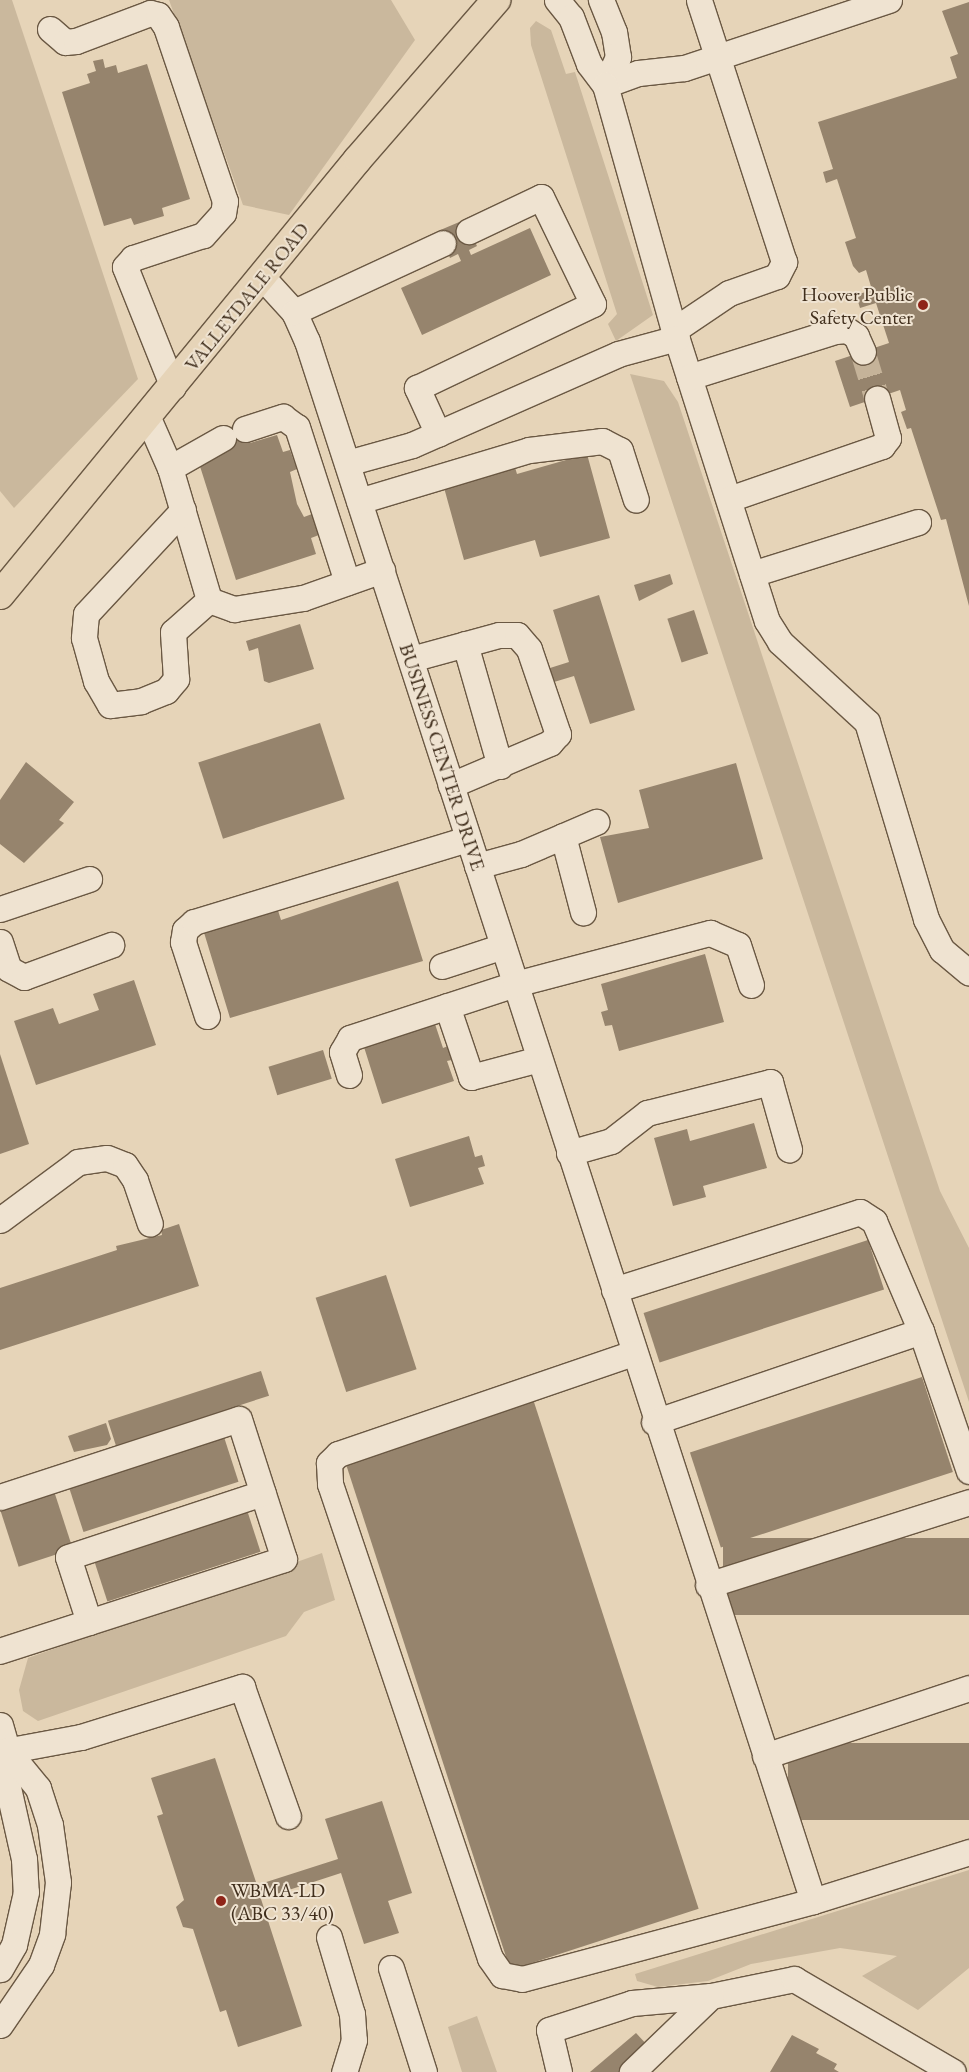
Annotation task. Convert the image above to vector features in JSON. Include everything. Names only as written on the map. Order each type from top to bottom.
[{"type":"main road","name":"VALLEYDALE ROAD","points":[[0,595],[263,278],[358,159],[496,0]]},
{"type":"street","points":[[557,0],[572,18],[589,64],[605,85],[689,377],[752,574],[776,637],[867,722],[926,919],[942,950],[969,973]]},
{"type":"street","points":[[601,0],[614,32],[618,57],[605,85]]},
{"type":"street","points":[[347,464],[438,434],[618,354],[676,334],[729,293],[777,276],[784,262],[699,0]]},
{"type":"street","points":[[605,85],[716,57],[889,0]]},
{"type":"street","points":[[50,29],[64,42],[76,41],[150,13],[158,15],[166,27],[225,201],[223,213],[203,235],[133,258],[125,266],[173,387]]},
{"type":"street","points":[[438,434],[417,388],[593,304],[542,197],[469,230]]},
{"type":"street","points":[[294,312],[442,242]]},
{"type":"street","name":"BUSINESS CENTER DRIVE","points":[[263,278],[294,312],[347,464],[614,1290],[654,1422],[813,1901]]},
{"type":"street","points":[[689,377],[835,331],[847,330],[856,336],[863,352]]},
{"type":"street","points":[[729,499],[882,446],[888,438],[877,398]]},
{"type":"street","points":[[170,468],[234,433],[283,417],[297,427],[347,582]]},
{"type":"street","points":[[148,418],[170,468],[209,600]]},
{"type":"street","points":[[359,502],[529,450],[602,441],[620,450],[636,500]]},
{"type":"street","points":[[183,510],[86,614],[84,638],[96,681],[110,705],[141,701],[166,691],[176,679],[173,632],[209,600]]},
{"type":"street","points":[[752,574],[918,522]]},
{"type":"street","points":[[209,600],[234,609],[302,598],[382,570]]},
{"type":"street","points":[[411,659],[465,644],[517,635],[529,649],[558,734],[550,743],[500,766],[451,785]]},
{"type":"street","points":[[465,644],[500,766]]},
{"type":"street","points":[[477,866],[563,836],[596,822]]},
{"type":"street","points":[[563,836],[583,912]]},
{"type":"street","points":[[207,1016],[183,942],[185,930],[194,922],[468,839]]},
{"type":"street","points":[[0,909],[89,880]]},
{"type":"street","points":[[349,1075],[342,1052],[350,1038],[515,984],[710,933],[738,945],[751,985]]},
{"type":"street","points":[[0,942],[9,969],[24,977],[111,945]]},
{"type":"street","points":[[442,966],[503,946]]},
{"type":"street","points":[[447,1006],[471,1077],[479,1078],[539,1059]]},
{"type":"street","points":[[570,1153],[612,1141],[647,1113],[770,1082],[789,1149]]},
{"type":"street","points":[[0,1220],[78,1162],[107,1158],[125,1166],[135,1180],[150,1224]]},
{"type":"street","points":[[614,1290],[860,1212],[874,1221],[921,1331],[969,1471]]},
{"type":"street","points":[[654,1422],[921,1331]]},
{"type":"street","points":[[633,1352],[338,1454],[329,1463],[330,1484],[490,1958],[502,1975],[522,1979],[813,1901],[969,1852]]},
{"type":"street","points":[[0,1497],[239,1419],[284,1559],[0,1651]]},
{"type":"street","points":[[89,1622],[68,1557],[263,1492]]},
{"type":"street","points":[[708,1585],[969,1502]]},
{"type":"street","points":[[4,1751],[81,1737],[242,1687],[288,1816]]},
{"type":"street","points":[[765,1756],[969,1688]]},
{"type":"street","points":[[0,1726],[7,1783],[24,1859],[26,1892],[14,1945],[0,1969]]},
{"type":"street","points":[[0,2025],[41,1965],[52,1934],[58,1882],[50,1825],[38,1788],[4,1751]]},
{"type":"street","points":[[329,1937],[352,2014],[354,2040],[344,2072]]},
{"type":"street","points":[[391,1968],[424,2072]]},
{"type":"street","points":[[559,2072],[549,2030],[632,2003],[711,1996],[794,1979],[953,2072]]},
{"type":"street","points":[[632,2072],[711,1996]]},
{"type":"shaded area","points":[[0,0],[12,0],[138,379],[14,508],[0,491]]},
{"type":"shaded area","points":[[169,0],[391,0],[415,40],[289,215],[243,205]]},
{"type":"shaded area","points":[[536,21],[551,30],[566,74],[575,72],[653,315],[616,341],[608,324],[617,314],[531,45],[530,28]]},
{"type":"shaded area","points":[[630,374],[664,381],[678,402],[940,1191],[969,1248],[969,1402]]},
{"type":"shaded area","points":[[322,1553],[335,1600],[304,1612],[286,1636],[38,1721],[23,1711],[19,1690],[28,1658]]},
{"type":"shaded area","points":[[969,1870],[969,1968],[918,2010],[862,1976],[897,1956],[840,1948],[751,1964],[708,1981],[658,1987],[637,1981],[635,1974]]},
{"type":"shaded area","points":[[477,2016],[497,2072],[462,2072],[448,2027]]},
{"type":"building","name":"Hoover Public Safety Center","points":[[969,2],[969,606],[946,519],[941,520],[911,428],[907,429],[901,412],[906,410],[900,390],[850,407],[835,361],[889,343],[876,303],[860,308],[856,295],[872,290],[866,270],[859,273],[853,266],[845,242],[856,238],[837,179],[826,183],[823,172],[833,169],[818,122],[957,78],[950,57],[958,54],[942,11]]},
{"type":"building","points":[[103,59],[105,68],[116,65],[118,73],[147,64],[190,199],[162,208],[164,216],[134,225],[131,218],[104,226],[62,92],[90,83],[87,74],[96,71],[93,61]]},
{"type":"building","points":[[464,220],[477,246],[469,250],[471,255],[530,228],[551,275],[422,335],[401,288],[461,261],[458,254],[450,258],[438,231]]},
{"type":"building","points":[[243,423],[250,443],[277,435],[283,452],[290,450],[297,469],[290,472],[297,504],[304,517],[312,514],[319,535],[311,538],[316,554],[236,580],[198,460],[227,451],[221,430]]},
{"type":"building","points":[[587,454],[610,538],[540,557],[535,540],[464,560],[443,484],[514,464],[517,474]]},
{"type":"building","points":[[670,574],[673,584],[639,601],[634,585]]},
{"type":"building","points":[[599,595],[635,710],[590,724],[574,676],[554,682],[550,668],[569,662],[553,610]]},
{"type":"building","points":[[694,610],[708,654],[682,662],[667,619]]},
{"type":"building","points":[[300,624],[314,669],[269,683],[264,681],[258,648],[249,651],[246,641]]},
{"type":"building","points":[[320,723],[345,799],[223,839],[198,763]]},
{"type":"building","points":[[26,762],[74,802],[59,820],[64,823],[24,863],[0,844],[0,800]]},
{"type":"building","points":[[736,763],[763,859],[618,903],[600,837],[649,828],[639,790]]},
{"type":"building","points":[[398,881],[423,961],[230,1018],[202,926],[276,904],[281,920]]},
{"type":"building","points":[[705,954],[724,1022],[619,1051],[612,1025],[605,1026],[601,1012],[608,1010],[601,984]]},
{"type":"building","points":[[134,980],[156,1045],[36,1085],[14,1021],[53,1008],[59,1024],[99,1010],[93,994]]},
{"type":"building","points":[[435,1024],[443,1048],[451,1045],[456,1059],[447,1061],[454,1081],[382,1104],[364,1047]]},
{"type":"building","points":[[323,1050],[332,1079],[277,1095],[268,1067]]},
{"type":"building","points":[[0,1054],[29,1144],[0,1154]]},
{"type":"building","points":[[754,1123],[767,1168],[703,1186],[706,1197],[673,1206],[654,1138],[687,1129],[690,1141]]},
{"type":"building","points":[[469,1136],[475,1157],[482,1155],[485,1166],[478,1168],[484,1184],[410,1207],[395,1159]]},
{"type":"building","points":[[179,1224],[199,1286],[0,1350],[0,1288],[117,1250],[116,1246],[162,1235],[161,1230]]},
{"type":"building","points":[[868,1240],[884,1289],[660,1362],[644,1313]]},
{"type":"building","points":[[386,1275],[417,1369],[346,1392],[316,1298]]},
{"type":"building","points":[[261,1371],[269,1396],[116,1445],[108,1421]]},
{"type":"building","points":[[922,1377],[953,1472],[721,1548],[690,1452]]},
{"type":"building","points":[[533,1399],[699,1909],[510,1970],[345,1460]]},
{"type":"building","points":[[106,1423],[111,1439],[107,1445],[74,1452],[68,1436]]},
{"type":"building","points":[[224,1437],[239,1482],[84,1532],[69,1487]]},
{"type":"building","points":[[54,1491],[73,1549],[19,1567],[0,1509]]},
{"type":"building","points":[[246,1507],[261,1552],[107,1601],[93,1557]]},
{"type":"building","points":[[723,1538],[969,1538],[969,1615],[723,1615]]},
{"type":"building","points":[[788,1743],[969,1743],[969,1820],[788,1820]]},
{"type":"building","name":"WBMA-LD (ABC 33/40)","points":[[215,1758],[257,1885],[338,1859],[325,1819],[382,1801],[412,1893],[388,1901],[399,1933],[364,1944],[341,1873],[261,1899],[302,2026],[238,2047],[226,2010],[220,2012],[193,1929],[183,1927],[176,1907],[184,1900],[157,1816],[163,1814],[151,1778]]},
{"type":"building","points":[[636,2033],[649,2047],[620,2072],[590,2072]]},
{"type":"building","points":[[792,2035],[819,2049],[816,2053],[837,2064],[834,2069],[839,2072],[770,2072]]},
{"type":"tunnel","points":[[863,352],[877,398]]},
{"type":"place","name":"Hoover Public Safety Center","points":[[923,305]]},
{"type":"place","name":"WBMA-LD (ABC 33/40)","points":[[221,1901]]}]
